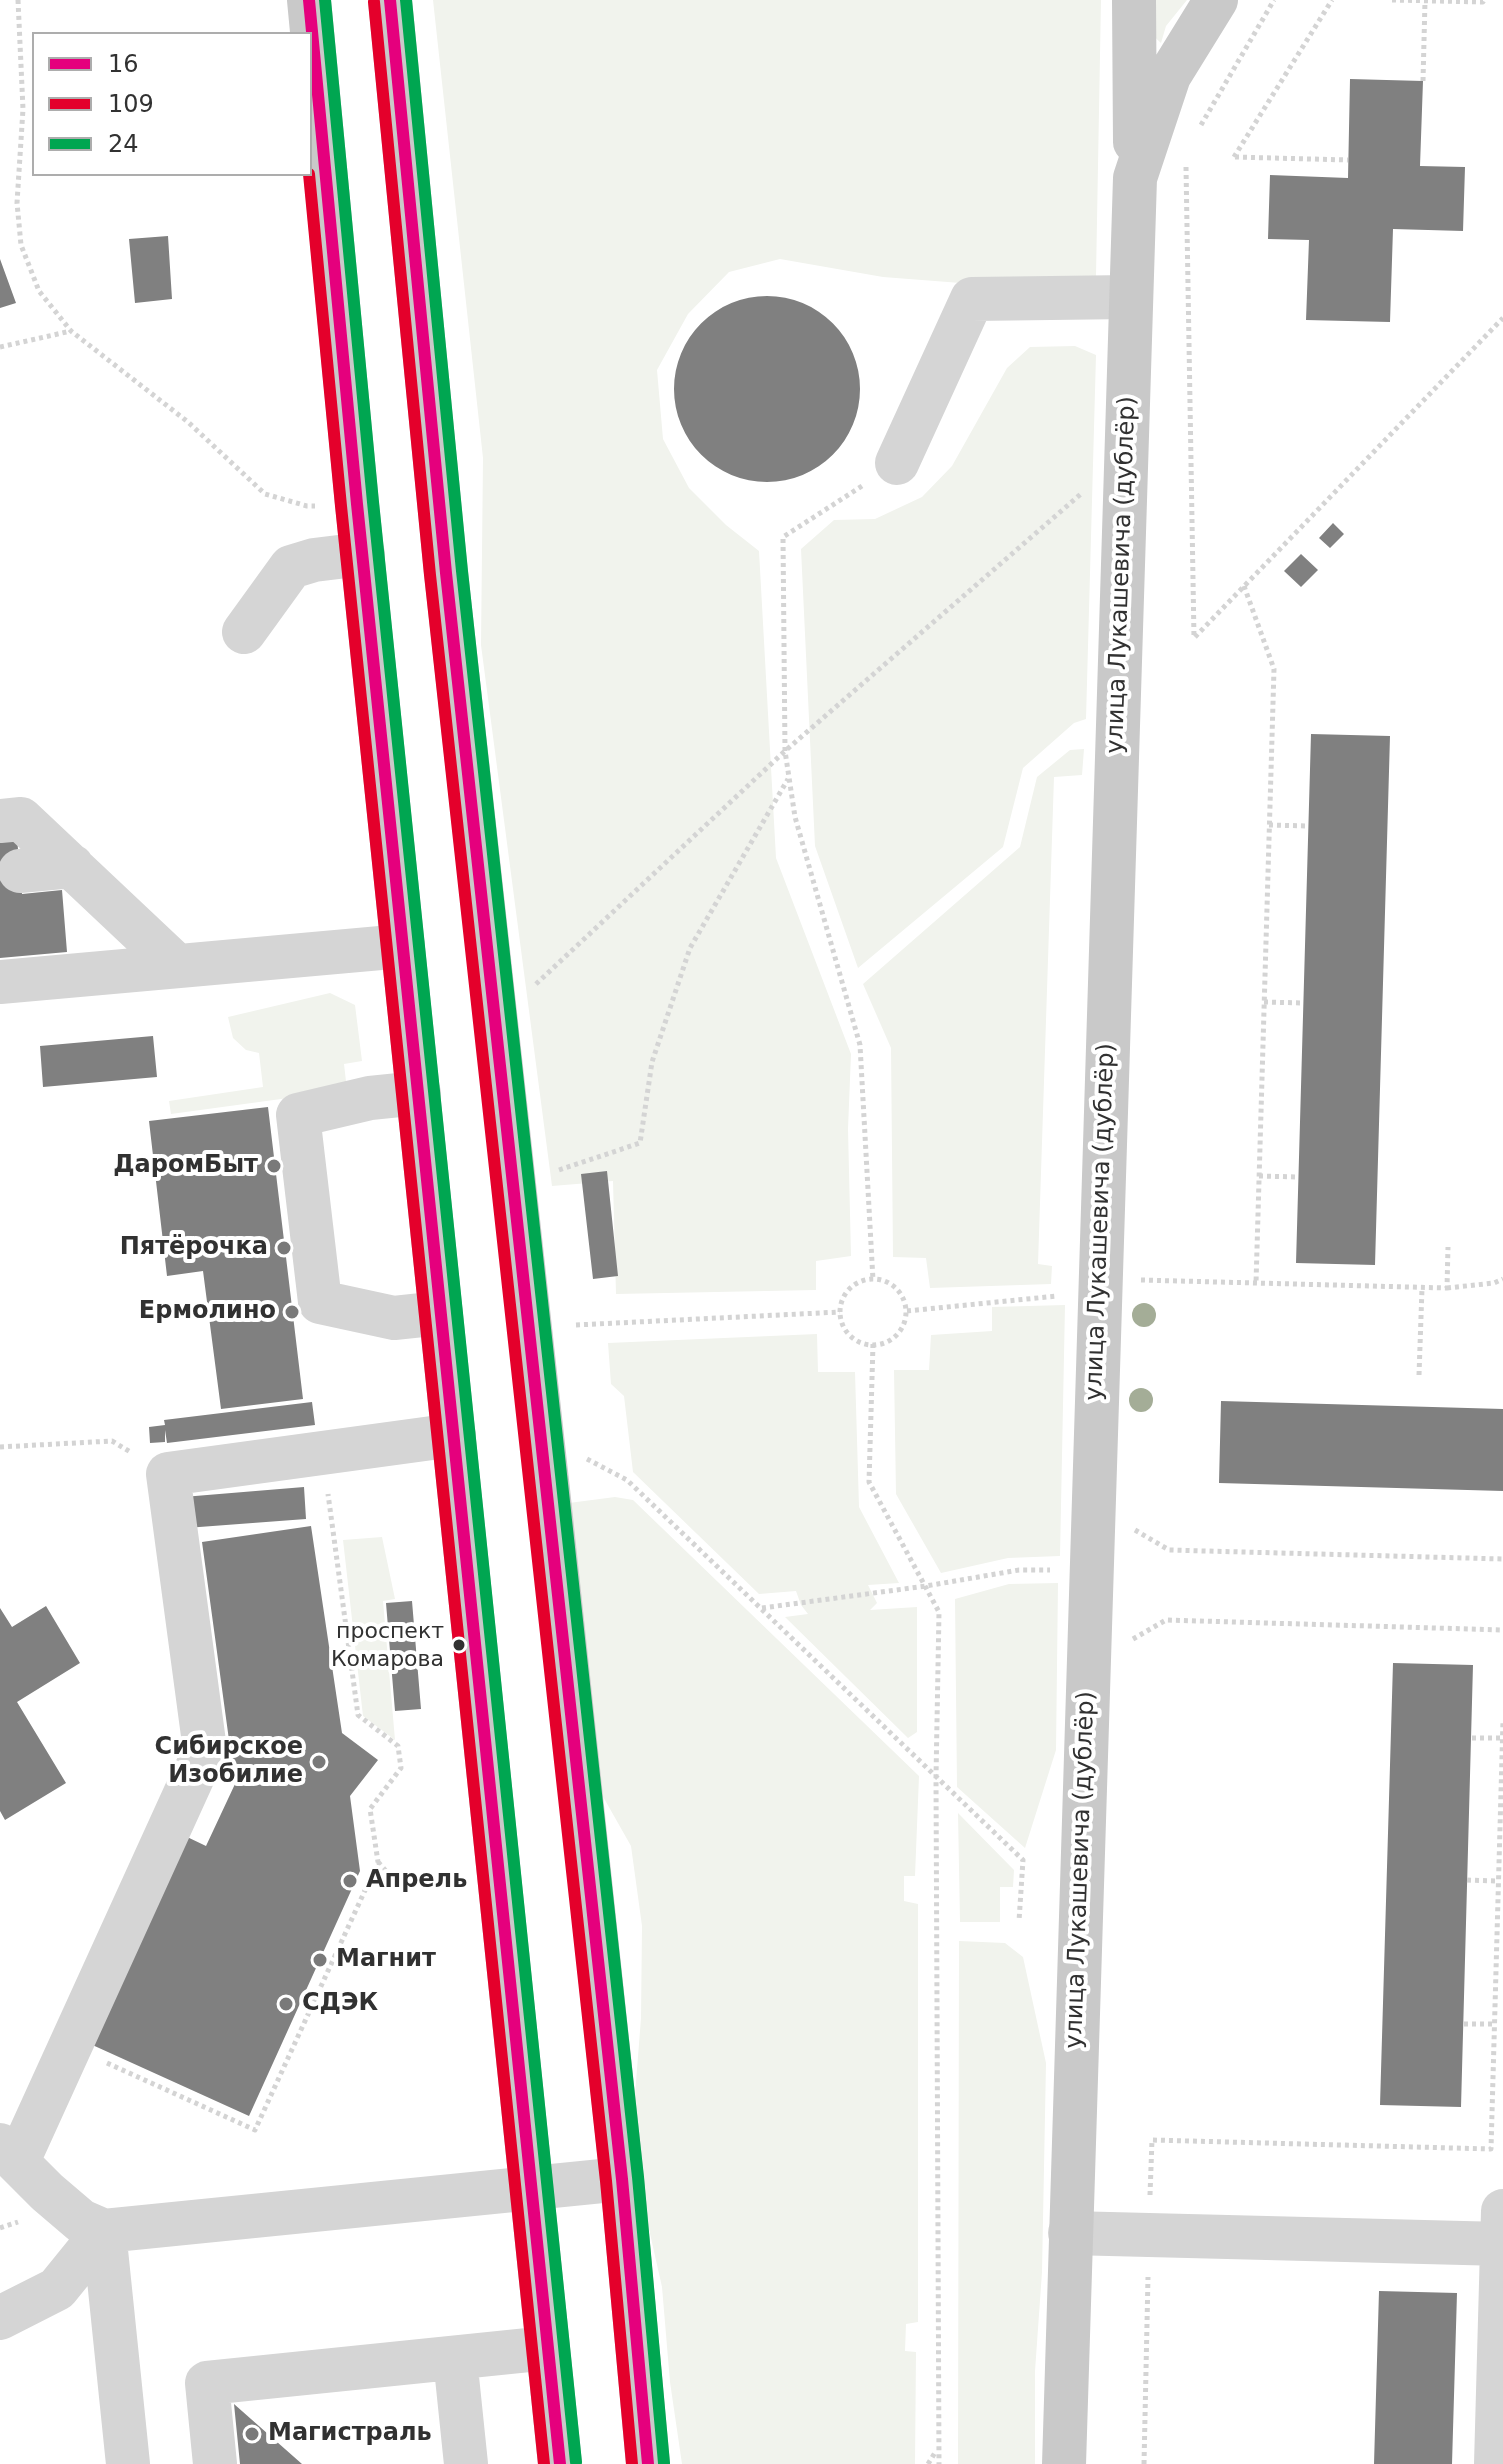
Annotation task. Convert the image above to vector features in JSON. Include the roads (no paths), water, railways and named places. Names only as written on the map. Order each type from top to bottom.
[{"type":"main road","points":[[309,0],[357,504],[560,2464]]},
{"type":"main road","points":[[390,0],[448,588],[622,2179],[648,2464]]},
{"type":"main road","points":[[1134,0],[1135,178]]},
{"type":"main road","name":"улица Лукашевича (дублёр)","points":[[1064,2464],[1090,1569],[1115,1286],[1125,457],[1135,178],[1169,76],[1216,0]]},
{"type":"street","points":[[897,463],[972,299],[1130,297]]},
{"type":"street","points":[[244,632],[291,567],[314,560],[363,554]]},
{"type":"street","points":[[0,821],[21,819],[177,966]]},
{"type":"street","points":[[20,871],[72,866]]},
{"type":"street","points":[[0,982],[403,946]]},
{"type":"street","points":[[419,1093],[370,1098],[298,1115],[320,1302],[394,1318],[441,1313]]},
{"type":"street","points":[[454,1435],[168,1474],[205,1750],[70,2046],[9,2153],[81,2221],[104,2231],[622,2179]]},
{"type":"street","points":[[1496,2464],[1503,2211]]},
{"type":"street","points":[[0,2318],[57,2289],[104,2231]]},
{"type":"street","points":[[104,2231],[128,2464]]},
{"type":"street","points":[[1070,2233],[1502,2244]]},
{"type":"street","points":[[215,2464],[207,2383],[548,2348]]},
{"type":"street","points":[[455,2358],[466,2464]]},
{"type":"place","name":"ДаромБыт","points":[[274,1166]]},
{"type":"place","name":"Пятёрочка","points":[[284,1248]]},
{"type":"place","name":"Ермолино","points":[[292,1312]]},
{"type":"place","name":"проспект Комарова","points":[[459,1645]]},
{"type":"place","name":"Сибирское Изобилие","points":[[319,1762]]},
{"type":"place","name":"Апрель","points":[[350,1881]]},
{"type":"place","name":"Магнит","points":[[320,1960]]},
{"type":"place","name":"СДЭК","points":[[286,2004]]},
{"type":"place","name":"Магистраль","points":[[252,2434]]}]
